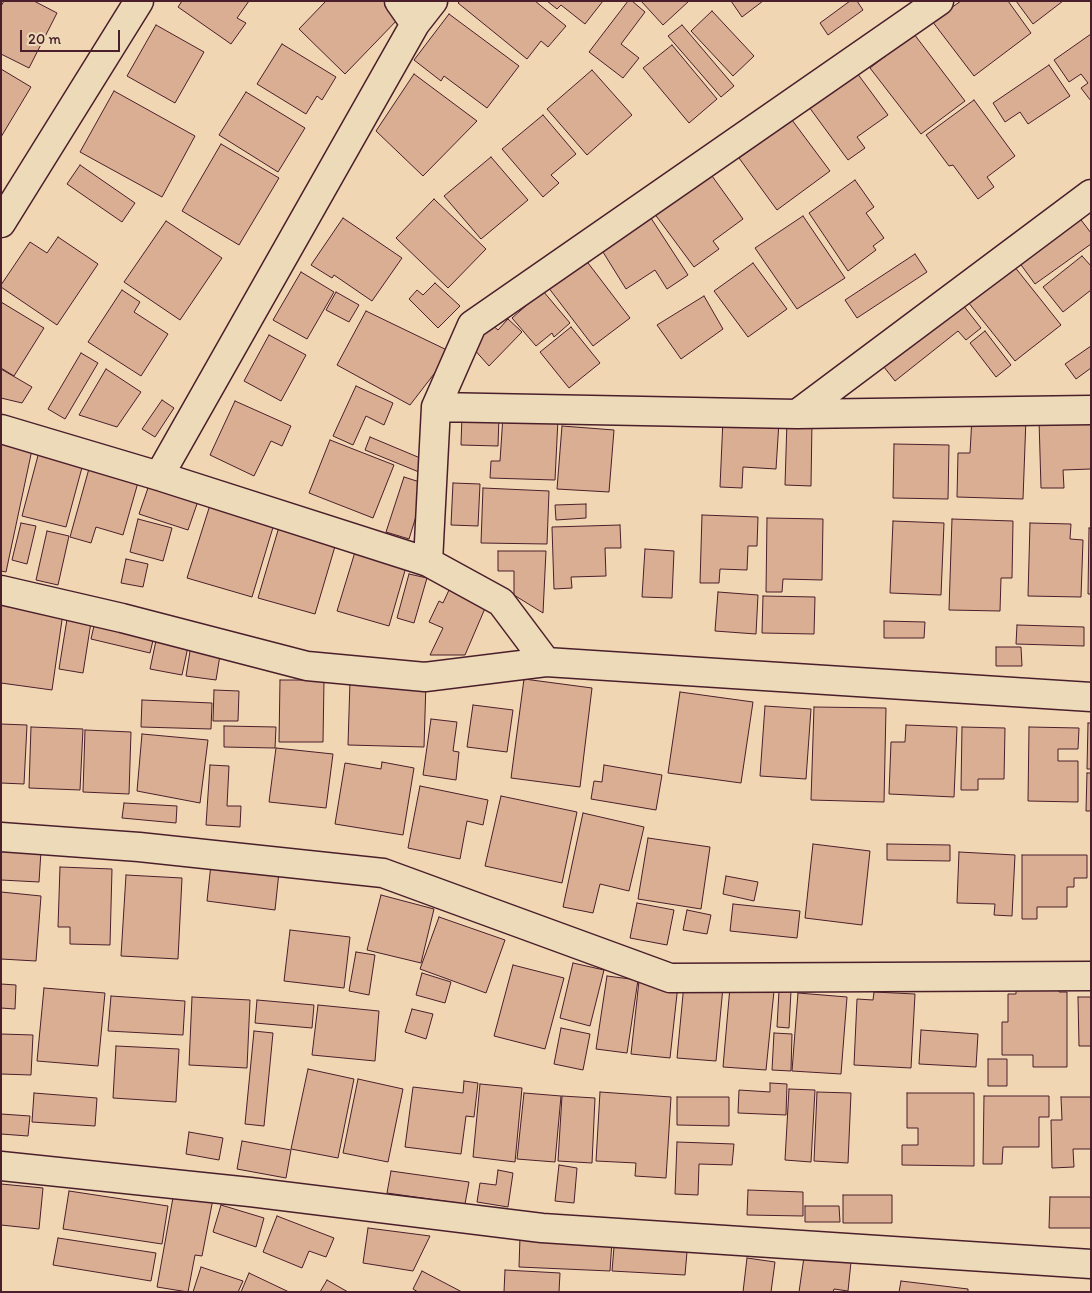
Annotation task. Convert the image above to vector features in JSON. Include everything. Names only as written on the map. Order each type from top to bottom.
[{"type":"street","points":[[1,223],[139,1]]},
{"type":"street","points":[[399,1],[414,24]]},
{"type":"street","points":[[159,476],[414,24],[433,1]]},
{"type":"street","points":[[428,562],[436,407],[472,325],[939,1]]},
{"type":"street","points":[[797,414],[1091,194]]},
{"type":"street","points":[[436,407],[797,414],[1091,410]]},
{"type":"street","points":[[1,430],[159,476],[428,562],[501,602],[546,662]]},
{"type":"street","points":[[1,590],[122,618],[307,666],[425,677],[546,662],[1091,697]]},
{"type":"street","points":[[1,837],[139,847],[383,873],[670,978],[1091,976]]},
{"type":"street","points":[[1,1166],[240,1191],[542,1228],[1091,1264]]},
{"type":"building","points":[[4,1],[34,1],[57,13],[29,68],[1,54],[1,6]]},
{"type":"building","points":[[182,1],[249,1],[237,18],[246,23],[231,44],[178,7]]},
{"type":"building","points":[[326,1],[383,1],[400,17],[345,74],[299,29]]},
{"type":"building","points":[[460,1],[535,1],[566,26],[548,47],[541,41],[527,59],[458,3]]},
{"type":"building","points":[[547,1],[603,1],[585,24],[561,5],[557,9]]},
{"type":"building","points":[[628,1],[632,1],[645,12],[621,44],[639,58],[623,78],[589,52]]},
{"type":"building","points":[[641,1],[689,1],[663,25]]},
{"type":"building","points":[[731,1],[763,1],[742,17]]},
{"type":"building","points":[[850,1],[857,1],[863,10],[828,35],[820,23]]},
{"type":"building","points":[[961,1],[1008,1],[1031,33],[974,76],[932,21]]},
{"type":"building","points":[[1016,1],[1063,1],[1033,24]]},
{"type":"building","points":[[712,11],[754,56],[733,76],[691,31]]},
{"type":"building","points":[[449,14],[519,66],[487,108],[444,76],[441,81],[414,60]]},
{"type":"building","points":[[156,25],[204,52],[175,103],[127,76]]},
{"type":"building","points":[[682,25],[734,86],[721,97],[668,36]]},
{"type":"building","points":[[914,34],[965,101],[921,134],[870,68]]},
{"type":"building","points":[[1091,34],[1091,101],[1081,88],[1088,83],[1081,74],[1069,82],[1054,60]]},
{"type":"building","points":[[282,44],[336,77],[322,100],[317,96],[306,114],[257,84]]},
{"type":"building","points":[[672,45],[717,99],[689,123],[643,68]]},
{"type":"building","points":[[1049,65],[1070,96],[1028,124],[1020,112],[1005,122],[993,103]]},
{"type":"building","points":[[1,69],[31,87],[1,137]]},
{"type":"building","points":[[592,70],[632,115],[587,155],[547,109]]},
{"type":"building","points":[[857,73],[888,115],[857,137],[865,148],[848,160],[809,107]]},
{"type":"building","points":[[414,74],[477,121],[423,176],[376,131]]},
{"type":"building","points":[[114,91],[195,136],[162,197],[80,152]]},
{"type":"building","points":[[246,92],[305,128],[278,172],[219,135]]},
{"type":"building","points":[[974,100],[1015,156],[987,177],[994,187],[978,199],[953,165],[949,166],[926,135]]},
{"type":"building","points":[[543,115],[576,154],[551,175],[559,183],[543,197],[502,149]]},
{"type":"building","points":[[792,120],[830,171],[777,210],[739,158]]},
{"type":"building","points":[[221,144],[279,178],[239,245],[182,211]]},
{"type":"building","points":[[491,157],[528,200],[481,239],[444,196]]},
{"type":"building","points":[[80,165],[135,203],[122,222],[67,184]]},
{"type":"building","points":[[707,169],[743,219],[713,241],[719,249],[694,267],[651,209]]},
{"type":"building","points":[[855,180],[874,207],[866,213],[884,238],[873,246],[876,250],[848,271],[809,213]]},
{"type":"building","points":[[434,199],[486,249],[448,288],[396,238]]},
{"type":"building","points":[[647,212],[688,275],[667,289],[655,270],[626,289],[598,244]]},
{"type":"building","points":[[1075,212],[1091,233],[1091,244],[1035,284],[1016,258]]},
{"type":"building","points":[[803,216],[845,278],[797,309],[755,248]]},
{"type":"building","points":[[343,218],[402,258],[372,301],[334,275],[332,278],[311,265]]},
{"type":"building","points":[[166,221],[222,258],[180,320],[124,282]]},
{"type":"building","points":[[58,237],[98,264],[57,325],[1,287],[1,285],[30,242],[47,253]]},
{"type":"building","points":[[915,254],[927,272],[857,318],[845,300]]},
{"type":"building","points":[[1082,256],[1091,266],[1091,290],[1063,312],[1043,287]]},
{"type":"building","points":[[585,259],[630,318],[593,346],[548,287]]},
{"type":"building","points":[[753,263],[787,309],[748,337],[714,291]]},
{"type":"building","points":[[1014,266],[1061,325],[1015,361],[968,302]]},
{"type":"building","points":[[301,272],[334,292],[307,339],[273,320]]},
{"type":"building","points":[[435,283],[460,306],[438,328],[409,299],[417,290],[423,295]]},
{"type":"building","points":[[122,290],[140,302],[134,312],[168,334],[141,376],[88,342]]},
{"type":"building","points":[[543,291],[570,323],[554,337],[552,333],[536,346],[512,318]]},
{"type":"building","points":[[336,292],[359,305],[349,322],[326,310]]},
{"type":"building","points":[[704,296],[723,329],[681,359],[657,325]]},
{"type":"building","points":[[959,300],[981,328],[966,340],[958,331],[895,381],[880,362]]},
{"type":"building","points":[[1,302],[44,328],[14,376],[1,368]]},
{"type":"building","points":[[366,311],[451,352],[410,405],[337,365]]},
{"type":"building","points":[[508,319],[522,332],[489,366],[472,347],[491,324],[498,330]]},
{"type":"building","points":[[571,327],[600,363],[569,388],[540,352]]},
{"type":"building","points":[[985,331],[1011,365],[996,377],[970,343]]},
{"type":"building","points":[[269,335],[306,355],[281,401],[244,381]]},
{"type":"building","points":[[1091,346],[1091,368],[1076,379],[1065,364]]},
{"type":"building","points":[[81,353],[98,363],[65,419],[48,409]]},
{"type":"building","points":[[1,369],[32,387],[22,403],[1,398]]},
{"type":"building","points":[[106,369],[141,392],[117,427],[79,415]]},
{"type":"building","points":[[356,386],[393,403],[384,425],[366,416],[353,445],[333,436]]},
{"type":"building","points":[[162,400],[174,408],[155,437],[142,429]]},
{"type":"building","points":[[235,401],[291,426],[282,446],[271,441],[254,476],[210,455]]},
{"type":"building","points":[[462,415],[499,416],[498,446],[461,445]]},
{"type":"building","points":[[503,416],[558,419],[555,480],[490,478],[491,461],[500,461]]},
{"type":"building","points":[[972,417],[1026,418],[1023,499],[957,497],[958,453],[970,453]]},
{"type":"building","points":[[1091,418],[1091,469],[1063,470],[1064,488],[1041,488],[1039,420]]},
{"type":"building","points":[[723,419],[779,422],[776,469],[743,467],[742,488],[720,487]]},
{"type":"building","points":[[787,421],[812,421],[811,486],[785,485]]},
{"type":"building","points":[[562,426],[614,430],[609,492],[557,489]]},
{"type":"building","points":[[1,435],[33,445],[6,572],[1,571]]},
{"type":"building","points":[[370,437],[425,460],[419,472],[365,450]]},
{"type":"building","points":[[330,440],[394,465],[373,518],[309,493]]},
{"type":"building","points":[[894,444],[949,445],[948,499],[893,498]]},
{"type":"building","points":[[40,448],[84,460],[66,527],[22,516]]},
{"type":"building","points":[[90,465],[139,479],[123,535],[96,527],[91,543],[70,537]]},
{"type":"building","points":[[404,477],[426,484],[409,539],[386,532]]},
{"type":"building","points":[[453,483],[480,484],[478,526],[451,525]]},
{"type":"building","points":[[149,485],[198,501],[188,530],[139,514]]},
{"type":"building","points":[[483,488],[549,491],[547,544],[481,543]]},
{"type":"building","points":[[586,504],[586,518],[556,520],[555,505]]},
{"type":"building","points":[[210,505],[274,524],[252,597],[187,578]]},
{"type":"building","points":[[702,515],[758,517],[757,546],[748,546],[747,570],[720,569],[719,583],[700,583]]},
{"type":"building","points":[[767,518],[823,519],[822,580],[783,579],[782,592],[766,592]]},
{"type":"building","points":[[138,519],[172,528],[163,561],[130,552]]},
{"type":"building","points":[[952,519],[1013,521],[1012,578],[1001,578],[1000,611],[949,610]]},
{"type":"building","points":[[893,521],[944,523],[941,595],[890,593]]},
{"type":"building","points":[[21,523],[36,526],[27,564],[12,560]]},
{"type":"building","points":[[1030,523],[1071,524],[1070,539],[1083,540],[1081,597],[1028,596]]},
{"type":"building","points":[[620,525],[621,548],[605,548],[606,576],[571,577],[572,588],[554,589],[552,527]]},
{"type":"building","points":[[279,527],[336,543],[315,614],[258,598]]},
{"type":"building","points":[[1089,528],[1091,528],[1091,594],[1088,594]]},
{"type":"building","points":[[47,531],[69,536],[58,585],[36,580]]},
{"type":"building","points":[[645,549],[674,551],[672,598],[642,597]]},
{"type":"building","points":[[498,551],[546,551],[543,613],[514,595],[514,571],[498,571]]},
{"type":"building","points":[[355,552],[406,567],[389,626],[337,611]]},
{"type":"building","points":[[126,559],[148,564],[143,587],[121,583]]},
{"type":"building","points":[[409,574],[427,578],[414,623],[397,618]]},
{"type":"building","points":[[449,590],[486,606],[465,655],[430,655],[443,628],[429,622],[439,601],[443,603]]},
{"type":"building","points":[[718,592],[758,595],[756,634],[715,631]]},
{"type":"building","points":[[763,596],[815,597],[814,634],[762,633]]},
{"type":"building","points":[[1,604],[63,613],[52,690],[1,683]]},
{"type":"building","points":[[68,613],[92,616],[83,673],[59,669]]},
{"type":"building","points":[[96,617],[155,632],[150,653],[91,639]]},
{"type":"building","points":[[884,621],[925,622],[924,638],[884,638]]},
{"type":"building","points":[[1017,625],[1084,627],[1084,646],[1016,644]]},
{"type":"building","points":[[157,636],[189,642],[182,675],[150,669]]},
{"type":"building","points":[[191,645],[221,649],[216,680],[186,676]]},
{"type":"building","points":[[996,647],[1021,647],[1022,666],[996,666]]},
{"type":"building","points":[[524,679],[592,688],[580,787],[511,778]]},
{"type":"building","points":[[280,680],[324,680],[323,742],[279,742]]},
{"type":"building","points":[[350,681],[426,682],[424,747],[348,745]]},
{"type":"building","points":[[214,690],[239,691],[238,721],[213,721]]},
{"type":"building","points":[[680,692],[753,702],[741,783],[668,773]]},
{"type":"building","points":[[142,700],[212,703],[211,729],[141,727]]},
{"type":"building","points":[[473,705],[513,710],[507,752],[467,747]]},
{"type":"building","points":[[765,706],[811,709],[806,779],[760,776]]},
{"type":"building","points":[[814,707],[886,708],[884,802],[811,800]]},
{"type":"building","points":[[431,719],[457,722],[453,751],[459,752],[456,780],[423,775]]},
{"type":"building","points":[[1088,723],[1091,723],[1091,769],[1087,769]]},
{"type":"building","points":[[1,724],[27,725],[24,784],[1,783]]},
{"type":"building","points":[[906,725],[957,727],[954,797],[889,794],[891,742],[905,742]]},
{"type":"building","points":[[224,726],[276,727],[275,748],[224,747]]},
{"type":"building","points":[[31,727],[83,729],[80,790],[29,788]]},
{"type":"building","points":[[962,727],[1005,728],[1004,779],[978,779],[978,790],[961,790]]},
{"type":"building","points":[[1029,727],[1079,728],[1078,749],[1058,749],[1058,761],[1078,761],[1078,802],[1028,801]]},
{"type":"building","points":[[85,730],[131,732],[129,794],[83,792]]},
{"type":"building","points":[[142,734],[208,740],[200,803],[137,791]]},
{"type":"building","points":[[276,748],[333,754],[326,808],[269,802]]},
{"type":"building","points":[[382,762],[414,768],[403,835],[335,824],[345,763],[381,769]]},
{"type":"building","points":[[210,765],[229,766],[227,806],[241,806],[240,827],[206,825]]},
{"type":"building","points":[[604,765],[662,775],[656,810],[591,799],[594,781],[602,782]]},
{"type":"building","points":[[1087,773],[1091,773],[1091,811],[1086,811]]},
{"type":"building","points":[[420,786],[488,800],[483,825],[467,821],[460,859],[408,848]]},
{"type":"building","points":[[501,796],[577,812],[562,883],[485,866]]},
{"type":"building","points":[[124,803],[177,806],[176,823],[122,818]]},
{"type":"building","points":[[583,813],[644,827],[629,891],[600,884],[593,913],[563,907]]},
{"type":"building","points":[[648,838],[710,847],[701,909],[638,899]]},
{"type":"building","points":[[813,844],[870,851],[862,925],[805,918]]},
{"type":"building","points":[[887,844],[950,845],[950,861],[887,860]]},
{"type":"building","points":[[1,849],[41,851],[39,882],[1,880]]},
{"type":"building","points":[[959,852],[1015,855],[1012,916],[994,915],[995,904],[957,903]]},
{"type":"building","points":[[1022,855],[1087,855],[1087,878],[1074,878],[1074,887],[1067,887],[1067,907],[1037,907],[1037,919],[1022,919]]},
{"type":"building","points":[[211,864],[279,872],[275,910],[207,901]]},
{"type":"building","points":[[60,867],[112,869],[110,945],[70,944],[70,927],[58,927]]},
{"type":"building","points":[[126,875],[182,878],[178,959],[121,956]]},
{"type":"building","points":[[726,876],[758,882],[754,901],[723,894]]},
{"type":"building","points":[[1,892],[41,896],[36,961],[1,959]]},
{"type":"building","points":[[381,895],[434,909],[421,963],[367,950]]},
{"type":"building","points":[[637,903],[674,910],[667,945],[630,938]]},
{"type":"building","points":[[733,904],[800,911],[797,938],[730,931]]},
{"type":"building","points":[[687,910],[711,915],[707,934],[683,930]]},
{"type":"building","points":[[439,917],[505,940],[486,993],[420,969]]},
{"type":"building","points":[[290,930],[350,937],[344,988],[284,981]]},
{"type":"building","points":[[356,952],[375,955],[369,995],[349,991]]},
{"type":"building","points":[[573,963],[604,970],[590,1026],[560,1018]]},
{"type":"building","points":[[513,965],[564,978],[545,1049],[494,1036]]},
{"type":"building","points":[[422,973],[451,982],[445,1003],[416,995]]},
{"type":"building","points":[[607,976],[638,980],[627,1053],[596,1049]]},
{"type":"building","points":[[639,981],[678,985],[670,1058],[631,1054]]},
{"type":"building","points":[[1016,983],[1059,983],[1059,992],[1067,992],[1067,1067],[1033,1067],[1033,1055],[1002,1055],[1002,1022],[1008,1022],[1008,994],[1016,994]]},
{"type":"building","points":[[1,984],[16,985],[15,1009],[1,1008]]},
{"type":"building","points":[[684,984],[723,987],[716,1061],[677,1058]]},
{"type":"building","points":[[730,987],[774,991],[766,1070],[723,1067]]},
{"type":"building","points":[[44,988],[105,993],[98,1066],[37,1061]]},
{"type":"building","points":[[779,991],[791,991],[789,1028],[777,1027]]},
{"type":"building","points":[[874,992],[915,994],[911,1068],[854,1065],[857,999],[873,1000]]},
{"type":"building","points":[[798,993],[847,997],[841,1074],[792,1071]]},
{"type":"building","points":[[111,996],[185,1001],[183,1035],[108,1031]]},
{"type":"building","points":[[192,997],[250,1000],[247,1068],[189,1065]]},
{"type":"building","points":[[1078,997],[1091,997],[1091,1046],[1079,1046]]},
{"type":"building","points":[[257,1000],[314,1005],[312,1028],[255,1023]]},
{"type":"building","points":[[318,1005],[379,1011],[375,1061],[312,1055]]},
{"type":"building","points":[[412,1009],[433,1014],[426,1039],[405,1032]]},
{"type":"building","points":[[561,1028],[590,1034],[583,1070],[554,1064]]},
{"type":"building","points":[[921,1030],[978,1034],[976,1067],[919,1064]]},
{"type":"building","points":[[254,1031],[273,1033],[264,1126],[245,1124]]},
{"type":"building","points":[[774,1033],[792,1034],[791,1071],[772,1070]]},
{"type":"building","points":[[1,1034],[33,1035],[31,1075],[1,1074]]},
{"type":"building","points":[[116,1046],[179,1049],[176,1102],[113,1098]]},
{"type":"building","points":[[988,1059],[1007,1059],[1007,1086],[988,1086]]},
{"type":"building","points":[[308,1069],[354,1079],[338,1158],[291,1149]]},
{"type":"building","points":[[358,1079],[403,1089],[388,1162],[343,1153]]},
{"type":"building","points":[[464,1081],[478,1083],[474,1117],[466,1116],[461,1154],[405,1147],[413,1087],[463,1093]]},
{"type":"building","points":[[770,1083],[787,1084],[786,1115],[738,1113],[739,1090],[770,1092]]},
{"type":"building","points":[[480,1084],[522,1088],[515,1162],[473,1157]]},
{"type":"building","points":[[789,1089],[815,1090],[811,1162],[785,1160]]},
{"type":"building","points":[[600,1092],[671,1097],[666,1178],[635,1176],[636,1163],[596,1161]]},
{"type":"building","points":[[817,1092],[851,1093],[848,1163],[814,1161]]},
{"type":"building","points":[[34,1093],[97,1098],[95,1126],[32,1122]]},
{"type":"building","points":[[524,1093],[561,1096],[555,1162],[517,1159]]},
{"type":"building","points":[[907,1093],[974,1093],[974,1166],[902,1165],[902,1145],[918,1145],[918,1128],[907,1128]]},
{"type":"building","points":[[562,1096],[595,1098],[592,1163],[558,1161]]},
{"type":"building","points":[[984,1096],[1049,1096],[1049,1117],[1039,1117],[1039,1147],[1003,1147],[1002,1164],[983,1164]]},
{"type":"building","points":[[677,1097],[729,1097],[729,1126],[677,1125]]},
{"type":"building","points":[[1061,1097],[1091,1097],[1091,1149],[1073,1149],[1074,1167],[1052,1168],[1051,1120],[1062,1120]]},
{"type":"building","points":[[1,1114],[30,1116],[28,1136],[1,1134]]},
{"type":"building","points":[[189,1132],[223,1138],[219,1160],[186,1154]]},
{"type":"building","points":[[242,1141],[291,1150],[286,1178],[237,1169]]},
{"type":"building","points":[[677,1142],[734,1144],[732,1165],[699,1164],[698,1195],[675,1194]]},
{"type":"building","points":[[559,1165],[577,1168],[574,1203],[555,1201]]},
{"type":"building","points":[[498,1170],[513,1173],[508,1207],[477,1202],[480,1183],[496,1185]]},
{"type":"building","points":[[391,1171],[469,1182],[465,1204],[387,1193]]},
{"type":"building","points":[[1,1184],[43,1188],[39,1229],[1,1225]]},
{"type":"building","points":[[748,1190],[803,1192],[803,1216],[747,1215]]},
{"type":"building","points":[[69,1191],[168,1206],[162,1244],[63,1229]]},
{"type":"building","points":[[174,1192],[213,1199],[202,1256],[195,1255],[188,1292],[157,1287]]},
{"type":"building","points":[[843,1195],[892,1195],[892,1223],[843,1223]]},
{"type":"building","points":[[1050,1197],[1091,1197],[1091,1228],[1049,1228]]},
{"type":"building","points":[[221,1205],[264,1218],[256,1247],[213,1232]]},
{"type":"building","points":[[805,1206],[839,1206],[840,1222],[805,1222]]},
{"type":"building","points":[[277,1216],[334,1238],[326,1257],[309,1251],[302,1268],[263,1252]]},
{"type":"building","points":[[368,1228],[430,1236],[413,1271],[363,1263]]},
{"type":"building","points":[[520,1237],[612,1241],[610,1271],[519,1267]]},
{"type":"building","points":[[58,1238],[156,1253],[151,1281],[53,1265]]},
{"type":"building","points":[[614,1247],[687,1252],[685,1275],[612,1271]]},
{"type":"building","points":[[804,1257],[851,1262],[848,1291],[834,1289],[833,1292],[799,1292]]},
{"type":"building","points":[[747,1258],[775,1262],[771,1292],[743,1292]]},
{"type":"building","points":[[201,1267],[243,1281],[238,1292],[193,1292]]},
{"type":"building","points":[[505,1270],[560,1273],[559,1292],[504,1292]]},
{"type":"building","points":[[422,1271],[462,1292],[418,1292],[413,1289]]},
{"type":"building","points":[[249,1273],[289,1292],[241,1292]]},
{"type":"building","points":[[327,1280],[348,1292],[320,1292]]},
{"type":"building","points":[[901,1281],[968,1289],[968,1292],[899,1292]]}]
